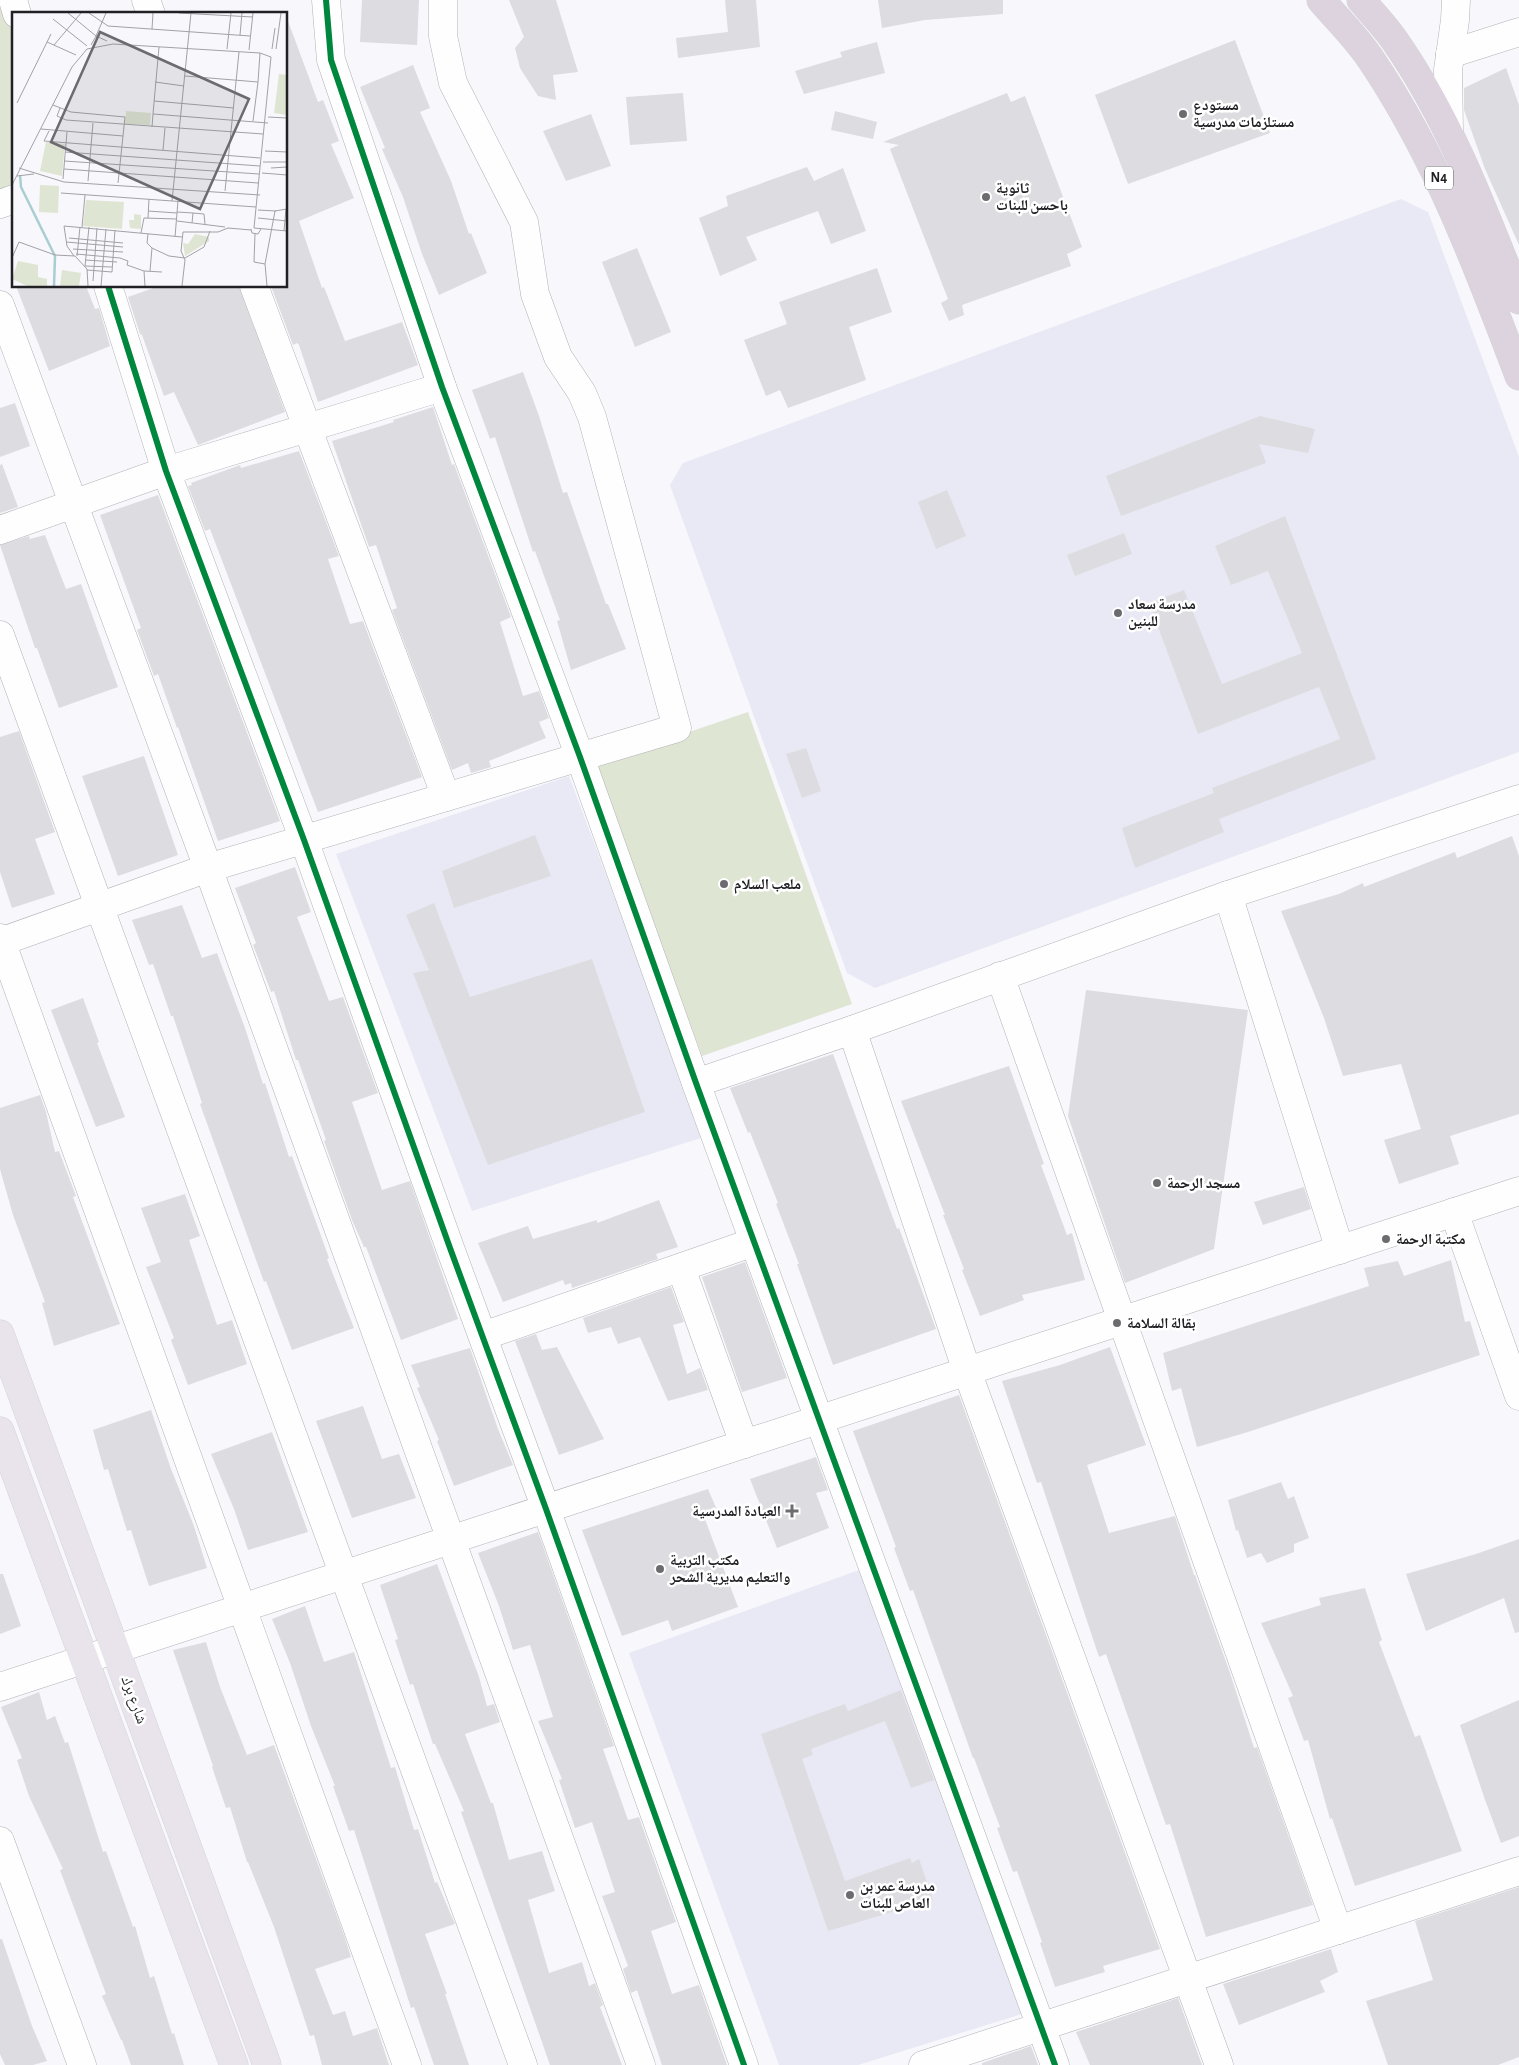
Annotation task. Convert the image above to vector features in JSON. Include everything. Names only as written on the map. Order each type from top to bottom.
[{"type":"highway","name":"N4","points":[[1321,0],[1371,60],[1424,146],[1457,216],[1516,360]]},
{"type":"highway","name":"N4","points":[[1361,0],[1395,40],[1449,131],[1519,300]]},
{"type":"main road","name":"شارع برك","points":[[0,1334],[267,2065]]},
{"type":"main road","points":[[0,1431],[234,2065]]},
{"type":"street","points":[[146,0],[150,12]]},
{"type":"street","points":[[326,0],[331,60],[442,387],[580,757],[696,1083],[1055,2065]]},
{"type":"street","points":[[407,2065],[0,941],[208,868],[677,728],[592,418],[582,393],[558,357],[535,294],[524,222],[452,83],[443,36],[443,0]]},
{"type":"street","points":[[1449,131],[1448,70],[1456,0]]},
{"type":"street","points":[[1450,54],[1519,32]]},
{"type":"street","points":[[0,204],[12,200]]},
{"type":"street","points":[[109,288],[166,471],[304,840],[546,1509],[744,2065]]},
{"type":"street","points":[[255,288],[446,797]]},
{"type":"street","points":[[0,305],[208,868],[641,2065]]},
{"type":"street","points":[[0,530],[166,471],[442,387]]},
{"type":"street","points":[[0,635],[523,2065]]},
{"type":"street","points":[[696,1083],[852,1030],[1228,895],[1519,799]]},
{"type":"street","points":[[1228,895],[1340,1250]]},
{"type":"street","points":[[1000,976],[1338,1930]]},
{"type":"street","points":[[852,1030],[967,1371],[1219,2065]]},
{"type":"street","points":[[0,1687],[1519,1190]]},
{"type":"street","points":[[1454,1212],[1519,1396]]},
{"type":"street","points":[[483,1336],[754,1242]]},
{"type":"street","points":[[681,1268],[744,1444]]},
{"type":"street","points":[[0,1841],[82,2065]]},
{"type":"street","points":[[923,2065],[1519,1871]]},
{"type":"shaded area","name":"مدرسة سعاد للبنين","points":[[1401,199],[1428,212],[1519,457],[1519,752],[875,988],[847,973],[670,485],[683,463]]},
{"type":"shaded area","points":[[569,776],[704,1137],[472,1211],[336,854]]},
{"type":"shaded area","name":"مدرسة عمر بن العاص للبنات","points":[[862,1569],[1025,2013],[858,2065],[779,2065],[629,1653]]},
{"type":"green space","points":[[0,0],[2,0],[12,30],[12,192],[0,196]]},
{"type":"green space","name":"ملعب السلام","points":[[748,712],[852,1004],[702,1056],[595,764]]},
{"type":"building","points":[[362,0],[419,0],[417,45],[360,42]]},
{"type":"building","points":[[509,0],[556,0],[578,72],[553,75],[556,100],[538,96],[520,68],[515,48],[524,37]]},
{"type":"building","points":[[725,0],[756,0],[760,47],[678,58],[676,38],[728,32]]},
{"type":"building","points":[[878,0],[1003,0],[1003,14],[925,20],[882,28]]},
{"type":"building","points":[[288,21],[318,102],[323,100],[339,141],[331,144],[354,198],[299,221],[322,288],[324,287],[345,341],[402,322],[418,365],[318,402],[299,345],[297,343],[293,345],[272,288],[288,288]]},
{"type":"building","name":"مستودع مستلزمات مدرسية","points":[[1235,40],[1270,133],[1128,184],[1095,95]]},
{"type":"building","points":[[877,42],[885,73],[804,94],[795,71],[842,57],[840,52]]},
{"type":"building","points":[[413,65],[430,108],[420,112],[451,181],[469,234],[471,233],[487,273],[439,295],[422,254],[403,197],[382,149],[385,148],[360,87]]},
{"type":"building","points":[[1506,68],[1519,105],[1519,245],[1485,169],[1464,110],[1464,88]]},
{"type":"building","points":[[683,93],[687,141],[630,145],[626,97]]},
{"type":"building","name":"ثانوية باحسن للبنات","points":[[1007,93],[1011,102],[1025,96],[1082,247],[1067,254],[1071,266],[962,305],[964,315],[949,321],[941,303],[948,299],[890,149],[899,145],[883,142]]},
{"type":"building","points":[[835,111],[877,122],[873,139],[831,130]]},
{"type":"building","points":[[591,114],[611,166],[566,181],[543,131]]},
{"type":"building","points":[[807,167],[814,181],[843,168],[866,231],[831,244],[818,211],[746,237],[757,260],[720,276],[699,218],[728,206],[726,196]]},
{"type":"building","points":[[637,248],[671,332],[635,347],[602,262]]},
{"type":"building","points":[[877,268],[892,312],[849,327],[866,380],[788,408],[780,390],[766,396],[744,340],[787,324],[779,302]]},
{"type":"building","points":[[17,288],[87,288],[95,309],[99,308],[110,346],[49,371]]},
{"type":"building","points":[[153,288],[240,288],[285,412],[198,445],[174,392],[164,396],[128,297]]},
{"type":"building","points":[[523,372],[563,493],[567,492],[606,604],[608,604],[626,649],[571,670],[557,621],[560,620],[535,551],[533,552],[495,437],[490,439],[472,390]]},
{"type":"building","points":[[15,403],[30,446],[0,457],[0,408]]},
{"type":"building","points":[[433,407],[452,465],[454,464],[511,617],[500,622],[523,696],[539,691],[549,718],[539,722],[546,738],[489,761],[491,767],[471,773],[468,763],[452,770],[392,610],[397,608],[376,545],[369,547],[332,441],[394,422],[393,420]]},
{"type":"building","points":[[1260,416],[1315,429],[1308,453],[1259,444],[1266,463],[1121,516],[1106,476]]},
{"type":"building","points":[[299,451],[339,556],[328,559],[350,624],[363,621],[422,777],[318,812],[210,529],[205,531],[188,486],[192,485],[191,483],[240,465],[241,468]]},
{"type":"building","points":[[2,464],[18,507],[0,513],[0,465]]},
{"type":"building","points":[[947,490],[966,536],[936,549],[918,502]]},
{"type":"building","points":[[158,495],[280,821],[218,841],[158,674],[154,676],[137,630],[141,628],[100,515]]},
{"type":"building","name":"مدرسة سعاد للبنين","points":[[1285,516],[1376,759],[1219,819],[1224,832],[1135,868],[1122,828],[1214,793],[1212,788],[1340,739],[1319,687],[1198,734],[1149,603],[1184,590],[1222,684],[1302,653],[1268,571],[1231,585],[1215,546]]},
{"type":"building","points":[[1124,533],[1132,554],[1075,576],[1067,555]]},
{"type":"building","points":[[45,535],[66,589],[81,584],[118,687],[59,708],[37,648],[35,648],[0,545],[29,536],[30,539]]},
{"type":"building","points":[[19,731],[55,832],[35,839],[55,894],[12,908],[0,872],[0,737]]},
{"type":"building","points":[[806,748],[821,791],[802,798],[786,754]]},
{"type":"building","points":[[144,756],[178,855],[118,876],[82,776]]},
{"type":"building","points":[[535,835],[551,876],[454,908],[442,871]]},
{"type":"building","points":[[1512,836],[1519,856],[1519,1114],[1450,1136],[1459,1164],[1399,1184],[1384,1140],[1421,1129],[1401,1064],[1343,1076],[1324,1018],[1281,911],[1339,894],[1363,883],[1364,887],[1455,852],[1457,858]]},
{"type":"building","points":[[295,867],[311,912],[297,917],[329,1001],[343,997],[378,1093],[352,1102],[382,1190],[410,1181],[458,1319],[401,1340],[366,1247],[364,1247],[352,1220],[274,991],[271,992],[253,945],[256,943],[235,888]]},
{"type":"building","points":[[434,903],[470,997],[592,959],[645,1112],[488,1165],[413,973],[429,970],[406,915]]},
{"type":"building","points":[[182,905],[202,958],[217,953],[245,1028],[263,1084],[265,1083],[289,1157],[292,1156],[329,1258],[327,1259],[354,1328],[292,1350],[266,1281],[264,1282],[200,1104],[202,1103],[173,1016],[171,1016],[153,964],[149,965],[132,920]]},
{"type":"building","name":"مسجد الرحمة","points":[[1086,990],[1248,1010],[1214,1249],[1125,1283],[1068,1116]]},
{"type":"building","points":[[83,998],[99,1042],[97,1043],[125,1117],[96,1127],[51,1010]]},
{"type":"building","points":[[833,1054],[936,1329],[833,1365],[797,1264],[799,1264],[776,1204],[778,1203],[750,1132],[748,1133],[730,1088]]},
{"type":"building","points":[[1009,1066],[1044,1164],[1041,1165],[1067,1235],[1072,1233],[1085,1280],[1022,1295],[1024,1300],[980,1316],[943,1215],[945,1215],[901,1101]]},
{"type":"building","points":[[40,1095],[55,1152],[59,1151],[76,1196],[73,1197],[120,1324],[54,1346],[42,1303],[45,1302],[13,1215],[0,1169],[0,1108]]},
{"type":"building","points":[[1304,1187],[1311,1209],[1263,1225],[1254,1202]]},
{"type":"building","points":[[185,1194],[200,1236],[189,1240],[217,1325],[232,1320],[247,1364],[188,1385],[171,1340],[174,1338],[146,1267],[161,1262],[141,1208]]},
{"type":"building","points":[[659,1200],[678,1247],[656,1254],[658,1259],[572,1288],[571,1283],[565,1285],[563,1280],[503,1302],[478,1243],[528,1226],[533,1239],[597,1220],[597,1223]]},
{"type":"building","points":[[1451,1260],[1465,1322],[1470,1321],[1480,1355],[1248,1432],[1197,1447],[1181,1388],[1172,1391],[1163,1353],[1369,1286],[1364,1268],[1398,1261],[1404,1276]]},
{"type":"building","points":[[745,1262],[787,1378],[742,1392],[702,1277]]},
{"type":"building","points":[[671,1287],[684,1322],[673,1325],[687,1374],[700,1368],[708,1390],[668,1401],[640,1337],[618,1344],[611,1327],[588,1333],[583,1318]]},
{"type":"building","points":[[536,1334],[542,1350],[557,1347],[604,1439],[559,1455],[515,1341]]},
{"type":"building","points":[[1110,1347],[1146,1445],[1087,1465],[1109,1533],[1175,1516],[1254,1748],[1257,1747],[1313,1905],[1206,1937],[1170,1824],[1166,1825],[1106,1654],[1099,1657],[1041,1482],[1037,1483],[1002,1381],[1060,1365]]},
{"type":"building","points":[[470,1348],[498,1429],[513,1465],[454,1486],[437,1441],[439,1440],[417,1388],[420,1387],[411,1365]]},
{"type":"building","points":[[959,1395],[1160,1949],[1103,1966],[1105,1972],[1055,1987],[1040,1943],[1042,1942],[1017,1871],[1013,1872],[997,1828],[1000,1827],[973,1758],[913,1590],[910,1591],[894,1548],[896,1547],[853,1431]]},
{"type":"building","points":[[363,1406],[382,1459],[399,1454],[416,1498],[352,1518],[316,1421]]},
{"type":"building","points":[[151,1410],[171,1469],[194,1526],[207,1568],[149,1586],[131,1530],[127,1531],[108,1469],[104,1470],[93,1430]]},
{"type":"building","points":[[272,1432],[308,1532],[248,1550],[234,1509],[211,1454]]},
{"type":"building","name":"العيادة المدرسية","points":[[816,1457],[828,1490],[816,1493],[829,1528],[777,1548],[750,1479]]},
{"type":"building","points":[[1281,1482],[1288,1499],[1294,1496],[1309,1538],[1294,1544],[1294,1552],[1267,1563],[1261,1553],[1247,1558],[1238,1530],[1236,1531],[1228,1500]]},
{"type":"building","name":"مكتب التربية والتعليم مديرية الشحر","points":[[708,1489],[717,1510],[703,1514],[738,1607],[672,1631],[668,1620],[622,1636],[582,1530]]},
{"type":"building","points":[[538,1532],[614,1746],[603,1749],[628,1820],[639,1817],[676,1922],[651,1931],[672,1994],[699,1985],[727,2065],[662,2065],[637,1990],[631,1993],[623,1969],[628,1966],[602,1896],[615,1892],[592,1822],[575,1828],[559,1780],[562,1779],[538,1721],[553,1717],[530,1645],[513,1650],[499,1606],[478,1553]]},
{"type":"building","points":[[1519,1539],[1519,1632],[1515,1633],[1504,1598],[1426,1631],[1406,1574],[1476,1554]]},
{"type":"building","points":[[437,1564],[479,1677],[487,1706],[494,1704],[500,1722],[465,1734],[491,1803],[493,1803],[509,1860],[542,1851],[555,1891],[528,1900],[549,1973],[582,1962],[589,1986],[595,1983],[603,2005],[600,2007],[622,2065],[550,2065],[461,1812],[464,1811],[435,1744],[433,1744],[413,1684],[410,1685],[395,1640],[398,1639],[380,1585]]},
{"type":"building","points":[[0,1574],[3,1574],[21,1626],[0,1634]]},
{"type":"building","points":[[1365,1588],[1382,1640],[1379,1642],[1415,1737],[1420,1735],[1462,1851],[1355,1886],[1332,1818],[1330,1819],[1308,1740],[1304,1741],[1288,1698],[1293,1696],[1261,1623],[1321,1605],[1319,1598]]},
{"type":"building","points":[[305,1606],[324,1662],[354,1652],[391,1768],[395,1767],[414,1830],[418,1829],[435,1883],[437,1882],[455,1924],[425,1934],[447,1994],[445,1994],[469,2065],[434,2065],[414,2007],[411,2008],[354,1830],[349,1831],[333,1786],[335,1786],[272,1619]]},
{"type":"building","points":[[206,1642],[220,1687],[247,1755],[274,1745],[344,1935],[351,1957],[315,1969],[333,2015],[345,2011],[353,2036],[377,2028],[389,2065],[322,2065],[314,2035],[310,2036],[274,1927],[247,1862],[230,1807],[226,1808],[173,1650]]},
{"type":"building","points":[[901,1690],[934,1780],[911,1788],[885,1721],[811,1749],[813,1755],[802,1759],[845,1881],[910,1858],[912,1863],[919,1859],[933,1900],[828,1931],[761,1734],[845,1704],[848,1711]]},
{"type":"building","points":[[39,1692],[47,1720],[55,1716],[65,1743],[68,1742],[103,1852],[106,1851],[133,1927],[135,1926],[150,1978],[154,1976],[184,2065],[131,2065],[102,1996],[106,1994],[60,1870],[63,1869],[29,1796],[17,1760],[22,1758],[1,1707]]},
{"type":"building","points":[[1519,1700],[1519,1836],[1501,1843],[1460,1725]]},
{"type":"building","points":[[1519,1887],[1519,2057],[1498,2065],[1388,2065],[1366,2001],[1433,1980],[1415,1921]]},
{"type":"building","points":[[0,1939],[2,1939],[32,2026],[47,2061],[33,2065],[5,2065],[0,2054]]},
{"type":"building","points":[[1331,1949],[1338,1972],[1320,1981],[1325,1992],[1239,2025],[1223,1984]]},
{"type":"building","points":[[1178,1998],[1202,2065],[1090,2065],[1076,2032]]},
{"type":"building","points":[[1031,2046],[1038,2065],[982,2065],[982,2063]]},
{"type":"cycle path","points":[[326,0],[331,60],[442,387],[580,757],[696,1083],[1055,2065]]},
{"type":"cycle path","points":[[109,288],[166,471],[304,840],[546,1509],[744,2065]]},
{"type":"place","name":"مستودع مستلزمات مدرسية","points":[[1183,114]]},
{"type":"place","name":"ثانوية باحسن للبنات","points":[[986,197]]},
{"type":"place","name":"مدرسة سعاد للبنين","points":[[1118,613]]},
{"type":"place","name":"ملعب السلام","points":[[724,884]]},
{"type":"place","name":"مسجد الرحمة","points":[[1157,1183]]},
{"type":"place","name":"مكتبة الرحمة","points":[[1386,1239]]},
{"type":"place","name":"بقالة السلامة","points":[[1117,1323]]},
{"type":"place","name":"العيادة المدرسية","points":[[792,1511]]},
{"type":"place","name":"مكتب التربية والتعليم مديرية الشحر","points":[[660,1569]]},
{"type":"place","name":"مدرسة عمر بن العاص للبنات","points":[[850,1895]]}]
